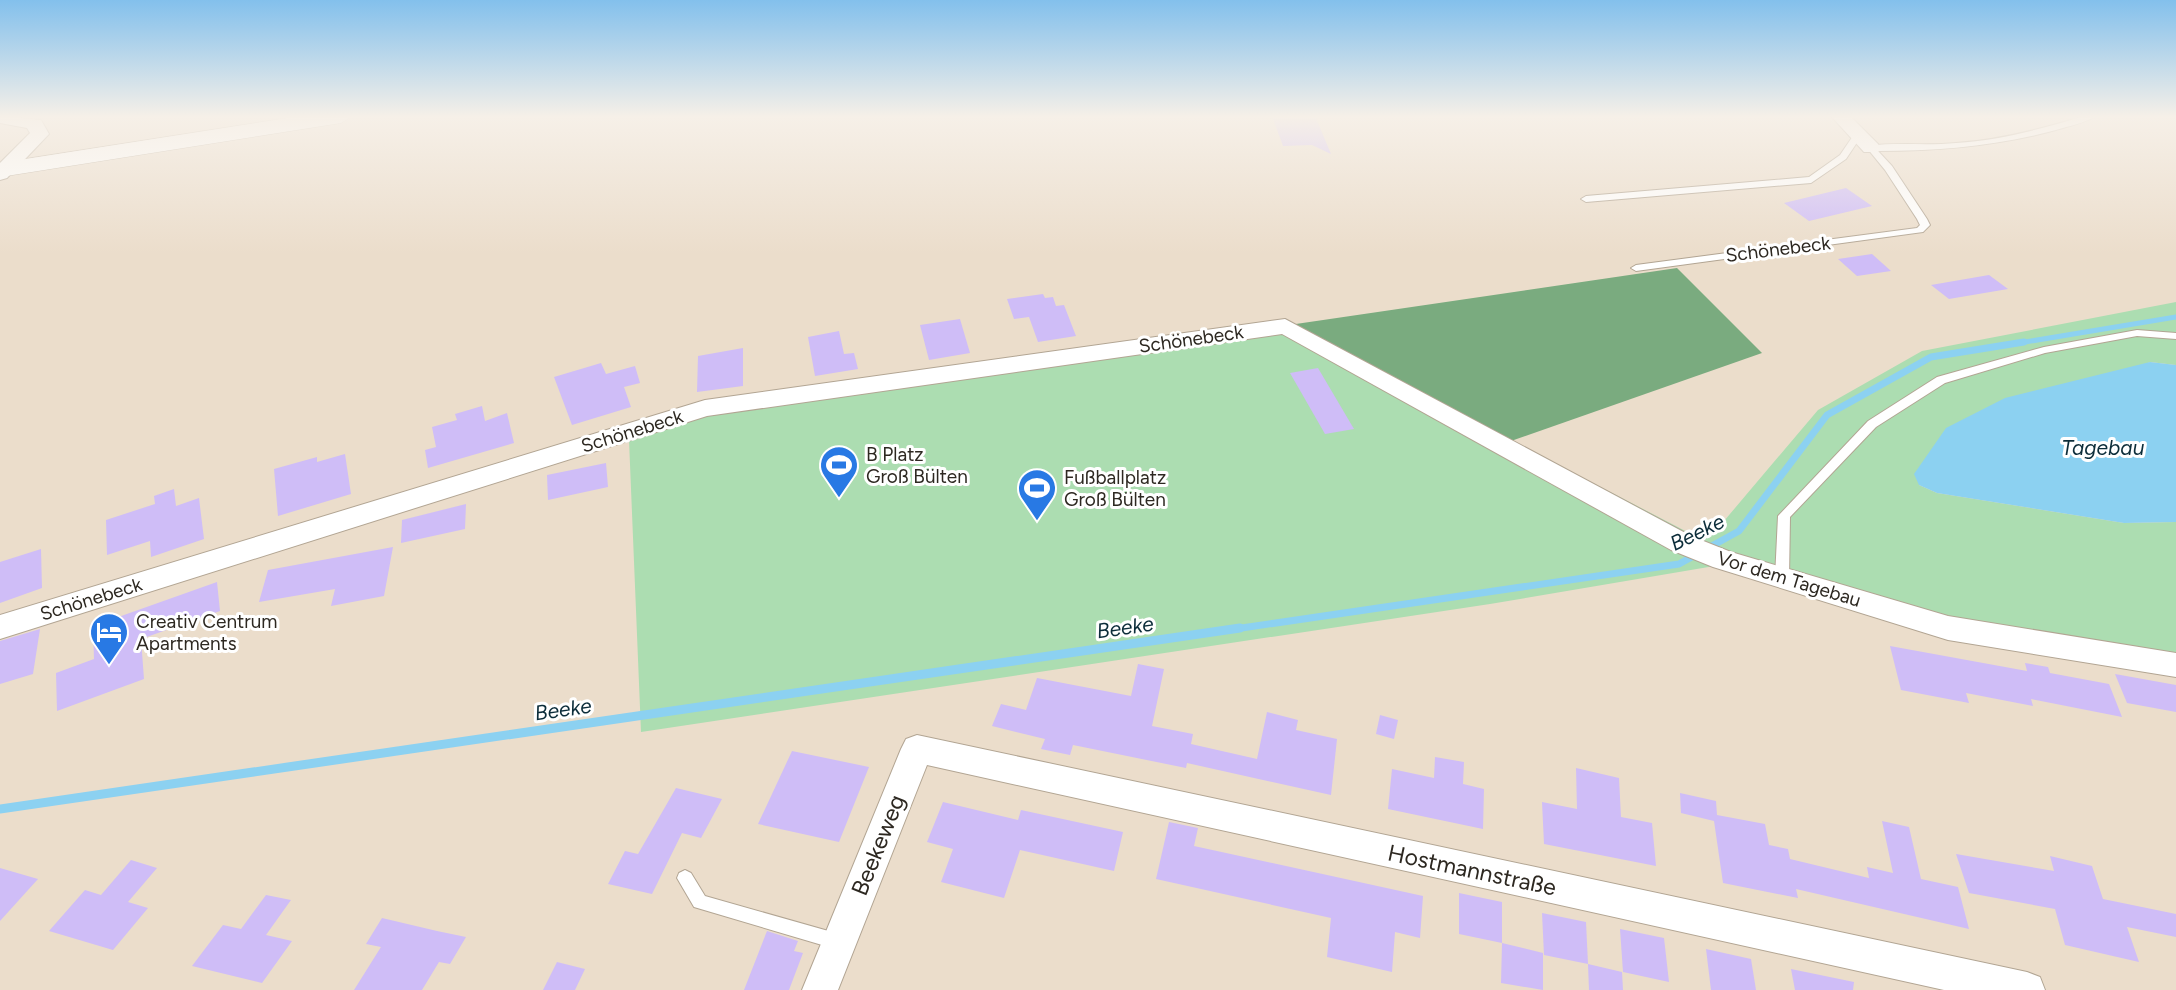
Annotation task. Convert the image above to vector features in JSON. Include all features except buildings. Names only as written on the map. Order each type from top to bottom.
[{"type":"street","points":[[2,171],[54,162]]},
{"type":"street","name":"Vor dem Tagebau","points":[[1285,326],[1681,543],[1723,560],[1948,628],[2176,665]]},
{"type":"street","name":"Schönebeck","points":[[0,627],[705,408],[1285,326]]},
{"type":"street","name":"Beekeweg","points":[[820,990],[917,749]]},
{"type":"street","name":"Hostmannstraße","points":[[917,749],[2026,990]]},
{"type":"lane","points":[[1586,199],[1811,180],[1836,162]]},
{"type":"lane","name":"Schönebeck","points":[[1636,268],[1920,230],[1925,225],[1922,219],[1884,162]]},
{"type":"lane","points":[[1782,578],[1784,516],[1872,424],[1941,380],[2044,350],[2137,332],[2176,337]]},
{"type":"lane","points":[[685,878],[701,902],[839,942]]},
{"type":"green space","points":[[1677,268],[1762,353],[1511,441],[1289,325]]},
{"type":"green space","name":"Fußballplatz Groß Bülten","points":[[2176,302],[2176,365],[2150,362],[1919,485],[1937,493],[2124,523],[2176,522],[2176,654],[1947,618],[1744,561],[1490,604],[641,732],[629,440],[700,416],[1289,325],[1695,536],[1724,521],[1818,410],[1922,351]]},
{"type":"water","name":"Tagebau","points":[[2150,362],[2176,365],[2176,522],[2124,523],[1937,493],[1919,485],[1914,474],[1946,428],[2005,398]]},
{"type":"waterway","name":"Beeke","points":[[2013,344],[2176,317]]},
{"type":"waterway","name":"Beeke","points":[[1228,630],[1679,564],[1739,531],[1827,415],[1931,357],[2024,342]]},
{"type":"waterway","name":"Beeke","points":[[0,809],[1240,628]]},
{"type":"place","name":"B Platz Groß Bülten","points":[[839,499]]},
{"type":"place","name":"Fußballplatz Groß Bülten","points":[[1037,522]]},
{"type":"place","name":"Creativ Centrum Apartments","points":[[109,666]]}]
